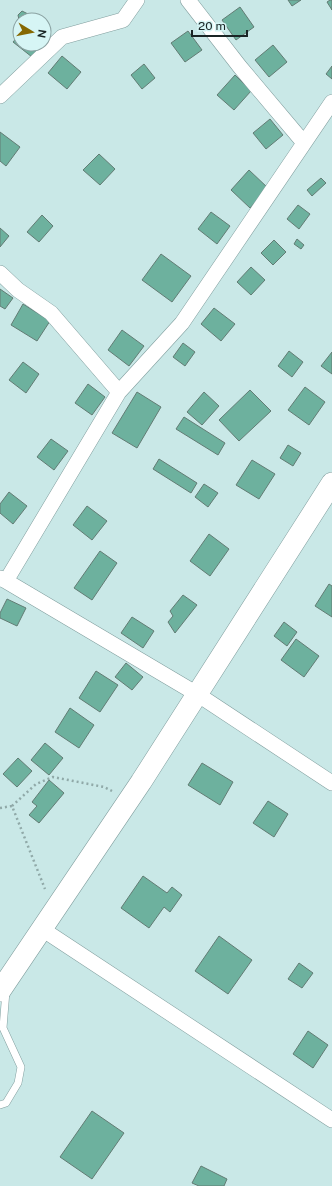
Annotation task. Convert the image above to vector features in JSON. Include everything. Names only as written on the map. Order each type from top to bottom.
[{"type":"main road","points":[[3,986],[127,802],[332,483]]},
{"type":"street","points":[[0,96],[62,37],[123,20],[137,0]]},
{"type":"street","points":[[188,0],[240,67],[304,143]]},
{"type":"street","points":[[332,102],[182,322],[119,392],[3,580],[197,694],[332,783]]},
{"type":"street","points":[[0,273],[18,290],[51,313],[119,392]]},
{"type":"street","points":[[42,929],[332,1120]]},
{"type":"lane","points":[[0,1105],[6,1103],[18,1083],[20,1067],[3,1028],[3,986]]},
{"type":"path","points":[[0,808],[12,806],[36,784],[54,777],[104,786],[127,802]]},
{"type":"path","points":[[12,806],[54,911]]},
{"type":"building","points":[[288,0],[301,0],[292,6]]},
{"type":"building","points":[[332,0],[332,10],[327,2]]},
{"type":"building","points":[[240,7],[254,27],[236,40],[222,20]]},
{"type":"building","points":[[188,31],[202,50],[185,62],[171,43]]},
{"type":"building","points":[[273,45],[287,62],[269,77],[255,60]]},
{"type":"building","points":[[26,52],[36,52],[32,57]]},
{"type":"building","points":[[62,56],[81,72],[67,89],[48,73]]},
{"type":"building","points":[[144,64],[155,78],[142,89],[131,75]]},
{"type":"building","points":[[332,66],[332,79],[326,74]]},
{"type":"building","points":[[235,75],[251,91],[234,110],[217,95]]},
{"type":"building","points":[[270,119],[283,135],[266,149],[253,133]]},
{"type":"building","points":[[0,132],[20,147],[6,166],[0,161]]},
{"type":"building","points":[[99,154],[115,169],[100,185],[83,170]]},
{"type":"building","points":[[249,170],[268,188],[250,208],[231,190]]},
{"type":"building","points":[[321,178],[326,183],[312,196],[307,190]]},
{"type":"building","points":[[298,205],[310,214],[299,229],[287,219]]},
{"type":"building","points":[[211,212],[230,226],[217,244],[198,229]]},
{"type":"building","points":[[42,215],[53,226],[39,242],[27,232]]},
{"type":"building","points":[[0,228],[9,236],[0,247]]},
{"type":"building","points":[[297,239],[304,245],[301,249],[294,244]]},
{"type":"building","points":[[274,240],[286,252],[273,265],[261,253]]},
{"type":"building","points":[[161,254],[191,276],[172,302],[142,280]]},
{"type":"building","points":[[251,267],[265,280],[251,295],[237,282]]},
{"type":"building","points":[[0,289],[13,298],[5,309],[0,306]]},
{"type":"building","points":[[23,304],[50,321],[37,341],[11,325]]},
{"type":"building","points":[[214,308],[235,324],[221,341],[201,324]]},
{"type":"building","points":[[122,330],[144,346],[129,366],[108,350]]},
{"type":"building","points":[[183,343],[195,352],[185,366],[173,357]]},
{"type":"building","points":[[289,351],[303,362],[292,377],[278,366]]},
{"type":"building","points":[[332,352],[332,374],[321,366]]},
{"type":"building","points":[[23,362],[39,374],[26,393],[9,380]]},
{"type":"building","points":[[88,384],[105,397],[92,415],[75,403]]},
{"type":"building","points":[[305,387],[325,402],[309,425],[288,410]]},
{"type":"building","points":[[250,390],[271,411],[239,441],[219,420]]},
{"type":"building","points":[[137,392],[161,407],[137,448],[112,433]]},
{"type":"building","points":[[204,392],[219,406],[202,425],[187,412]]},
{"type":"building","points":[[184,417],[225,443],[218,455],[176,429]]},
{"type":"building","points":[[51,439],[68,451],[54,470],[37,457]]},
{"type":"building","points":[[288,445],[301,453],[293,466],[280,458]]},
{"type":"building","points":[[159,459],[197,483],[191,493],[153,469]]},
{"type":"building","points":[[252,460],[275,474],[259,499],[236,485]]},
{"type":"building","points":[[204,484],[218,493],[208,507],[195,497]]},
{"type":"building","points":[[9,492],[27,506],[13,524],[0,513],[0,504]]},
{"type":"building","points":[[87,506],[107,521],[92,540],[73,525]]},
{"type":"building","points":[[209,534],[229,549],[210,576],[190,561]]},
{"type":"building","points":[[100,551],[117,563],[92,600],[74,588]]},
{"type":"building","points":[[329,584],[332,586],[332,617],[315,606]]},
{"type":"building","points":[[183,595],[197,605],[175,633],[168,622],[173,616],[170,611]]},
{"type":"building","points":[[7,599],[26,608],[17,626],[0,618],[0,613]]},
{"type":"building","points":[[132,617],[154,631],[143,648],[121,633]]},
{"type":"building","points":[[284,622],[297,632],[287,646],[274,636]]},
{"type":"building","points":[[296,639],[319,656],[304,677],[281,660]]},
{"type":"building","points":[[126,663],[143,677],[132,690],[115,677]]},
{"type":"building","points":[[96,671],[118,685],[100,712],[79,698]]},
{"type":"building","points":[[70,708],[94,725],[79,748],[55,732]]},
{"type":"building","points":[[45,743],[63,758],[49,775],[31,760]]},
{"type":"building","points":[[18,758],[32,771],[17,787],[3,774]]},
{"type":"building","points":[[202,763],[233,782],[220,805],[188,785]]},
{"type":"building","points":[[49,780],[64,793],[39,823],[29,815],[37,806],[32,802]]},
{"type":"building","points":[[268,801],[288,814],[274,837],[253,823]]},
{"type":"building","points":[[143,876],[167,893],[172,887],[182,895],[170,912],[164,907],[149,928],[121,908]]},
{"type":"building","points":[[219,936],[252,960],[228,994],[195,971]]},
{"type":"building","points":[[299,963],[313,973],[302,988],[288,979]]},
{"type":"building","points":[[308,1031],[328,1045],[313,1068],[293,1054]]},
{"type":"building","points":[[92,1111],[124,1133],[92,1179],[60,1157]]},
{"type":"building","points":[[201,1166],[227,1179],[224,1186],[199,1186],[192,1183]]}]
